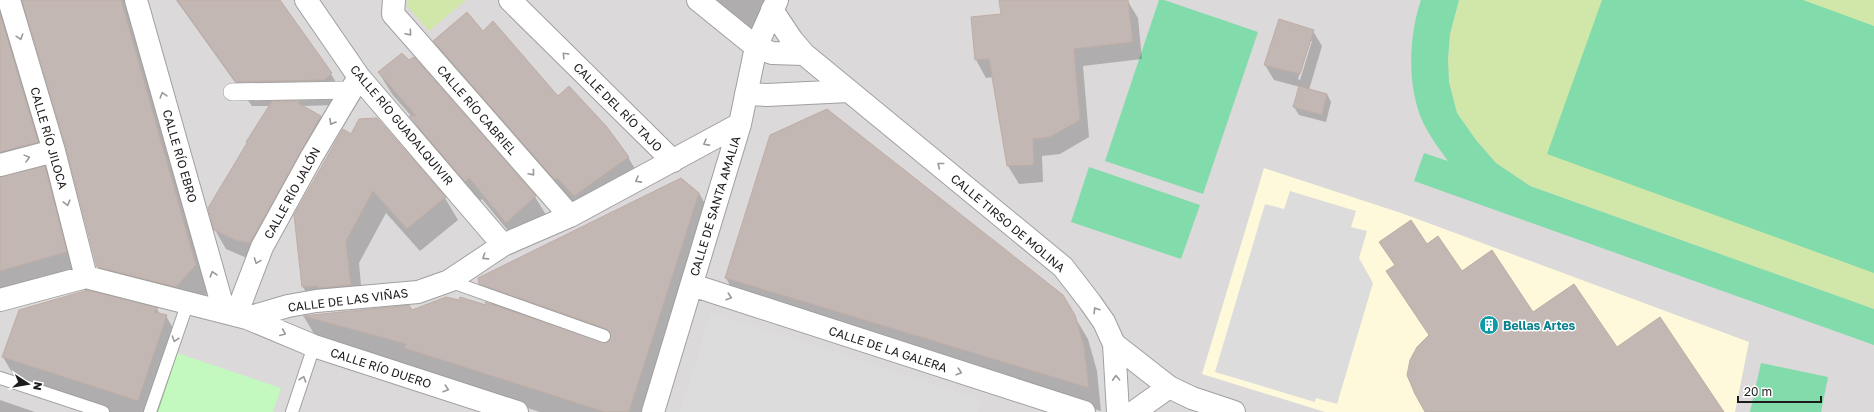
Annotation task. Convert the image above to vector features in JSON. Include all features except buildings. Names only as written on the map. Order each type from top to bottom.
[{"type":"street","name":"CALLE RÍO JILOCA","points":[[8,0],[54,151],[86,277]]},
{"type":"street","name":"CALLE RÍO EBRO","points":[[136,0],[236,315]]},
{"type":"street","name":"CALLE RÍO GUADALQUIVIR","points":[[306,0],[355,83],[503,246]]},
{"type":"street","name":"CALLE RÍO CABRIEL","points":[[394,0],[393,14],[570,216]]},
{"type":"street","name":"CALLE DEL RÍO TAJO","points":[[510,0],[673,161],[740,124]]},
{"type":"street","points":[[698,0],[756,47],[772,53],[804,54]]},
{"type":"street","name":"CALLE DE SANTA AMALIA","points":[[653,412],[740,124],[756,47],[774,5]]},
{"type":"street","name":"CALLE TIRSO DE MOLINA","points":[[774,5],[792,40],[804,54],[1063,267],[1104,322],[1114,344],[1118,412]]},
{"type":"street","points":[[232,92],[355,83]]},
{"type":"street","name":"CALLE RÍO JALÓN","points":[[236,315],[262,247],[355,83]]},
{"type":"street","points":[[746,94],[768,95],[848,91]]},
{"type":"street","points":[[0,165],[54,151]]},
{"type":"street","name":"CALLE DE LAS VIÑAS","points":[[236,315],[316,301],[418,292],[449,281],[503,246],[570,216],[673,161]]},
{"type":"street","points":[[0,300],[86,277],[236,315]]},
{"type":"street","name":"CALLE DE LA GALERA","points":[[692,285],[1084,412]]},
{"type":"street","name":"CALLE RÍO DUERO","points":[[236,315],[314,346],[517,412]]},
{"type":"street","points":[[1114,344],[1169,387],[1192,398],[1234,412]]},
{"type":"street","points":[[1134,412],[1169,387]]},
{"type":"lane","points":[[449,281],[604,336]]},
{"type":"lane","points":[[150,412],[188,302]]},
{"type":"lane","points":[[292,412],[314,346]]},
{"type":"lane","points":[[0,378],[103,412]]},
{"type":"shaded area","points":[[0,0],[1874,0],[1874,412],[0,412]]},
{"type":"shaded area","points":[[1264,168],[1404,214],[1749,342],[1735,412],[1325,412],[1202,374]]},
{"type":"shaded area","points":[[1290,191],[1356,211],[1351,227],[1367,231],[1359,258],[1373,283],[1337,404],[1316,398],[1315,402],[1215,372],[1265,204],[1284,209]]},
{"type":"shaded area","points":[[711,312],[981,400],[978,412],[680,412]]},
{"type":"green space","points":[[408,0],[466,0],[429,31],[407,6]]},
{"type":"green space","points":[[1159,0],[1164,0],[1258,32],[1203,194],[1105,161]]},
{"type":"green space","points":[[1421,0],[1459,0],[1450,34],[1448,59],[1449,82],[1457,113],[1476,140],[1496,163],[1530,186],[1874,309],[1874,345],[1414,181],[1424,153],[1448,161],[1429,134],[1420,116],[1412,83],[1412,48]]},
{"type":"green space","points":[[1459,0],[1874,0],[1874,309],[1530,186],[1496,163],[1476,140],[1457,113],[1449,82],[1448,59],[1450,34]]},
{"type":"green space","points":[[1602,0],[1803,0],[1874,26],[1874,273],[1547,154]]},
{"type":"green space","points":[[1089,167],[1200,205],[1181,259],[1071,222]]},
{"type":"green space","points":[[177,353],[281,388],[273,412],[157,412]]},
{"type":"green space","points":[[1761,363],[1828,377],[1821,412],[1750,412]]},
{"type":"place","name":"Bellas Artes","points":[[1489,325]]}]
